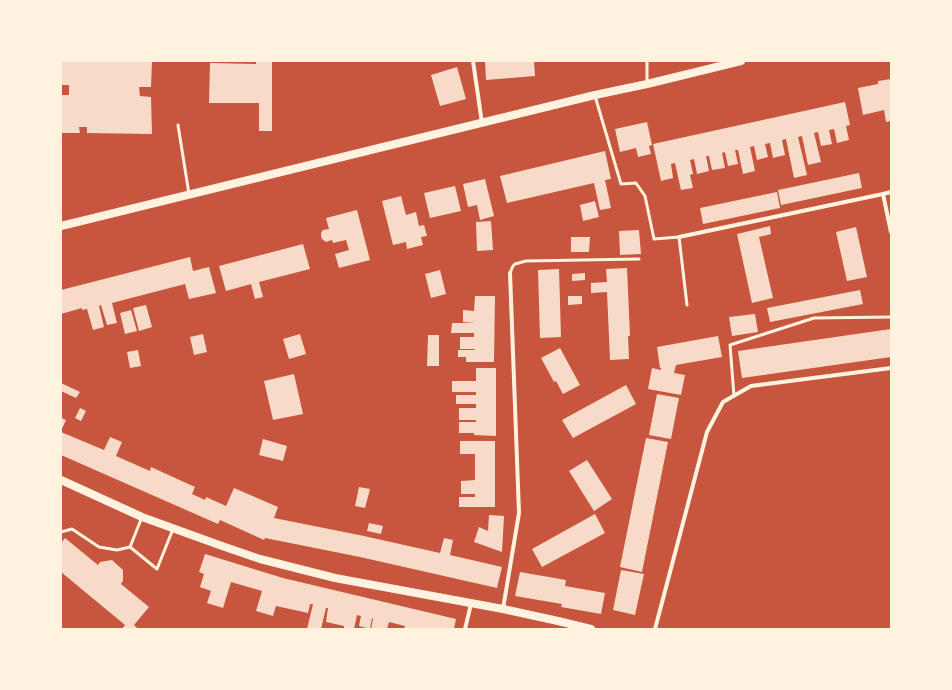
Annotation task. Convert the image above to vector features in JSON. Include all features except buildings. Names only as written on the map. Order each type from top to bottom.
[{"type":"main road","points":[[61,226],[595,95],[741,61]]},
{"type":"main road","points":[[61,480],[142,517],[260,559],[328,576],[558,621],[591,629]]},
{"type":"street","points":[[473,61],[482,123]]},
{"type":"street","points":[[679,237],[891,192]]},
{"type":"street","points":[[883,194],[891,232]]},
{"type":"street","points":[[503,610],[519,513],[510,273]]},
{"type":"street","points":[[655,629],[707,432],[723,402],[751,386],[891,368]]},
{"type":"street","points":[[465,629],[471,604]]},
{"type":"lane","points":[[647,61],[647,84]]},
{"type":"lane","points":[[595,95],[621,184],[636,184],[646,196],[654,239],[679,237],[687,305]]},
{"type":"lane","points":[[178,125],[189,194]]},
{"type":"lane","points":[[510,273],[515,264],[526,261],[639,259]]},
{"type":"lane","points":[[734,396],[730,345],[814,318],[891,317]]},
{"type":"lane","points":[[130,547],[142,517]]},
{"type":"lane","points":[[130,547],[157,569],[173,528]]},
{"type":"lane","points":[[61,532],[72,529],[99,547],[118,550],[130,547]]}]
